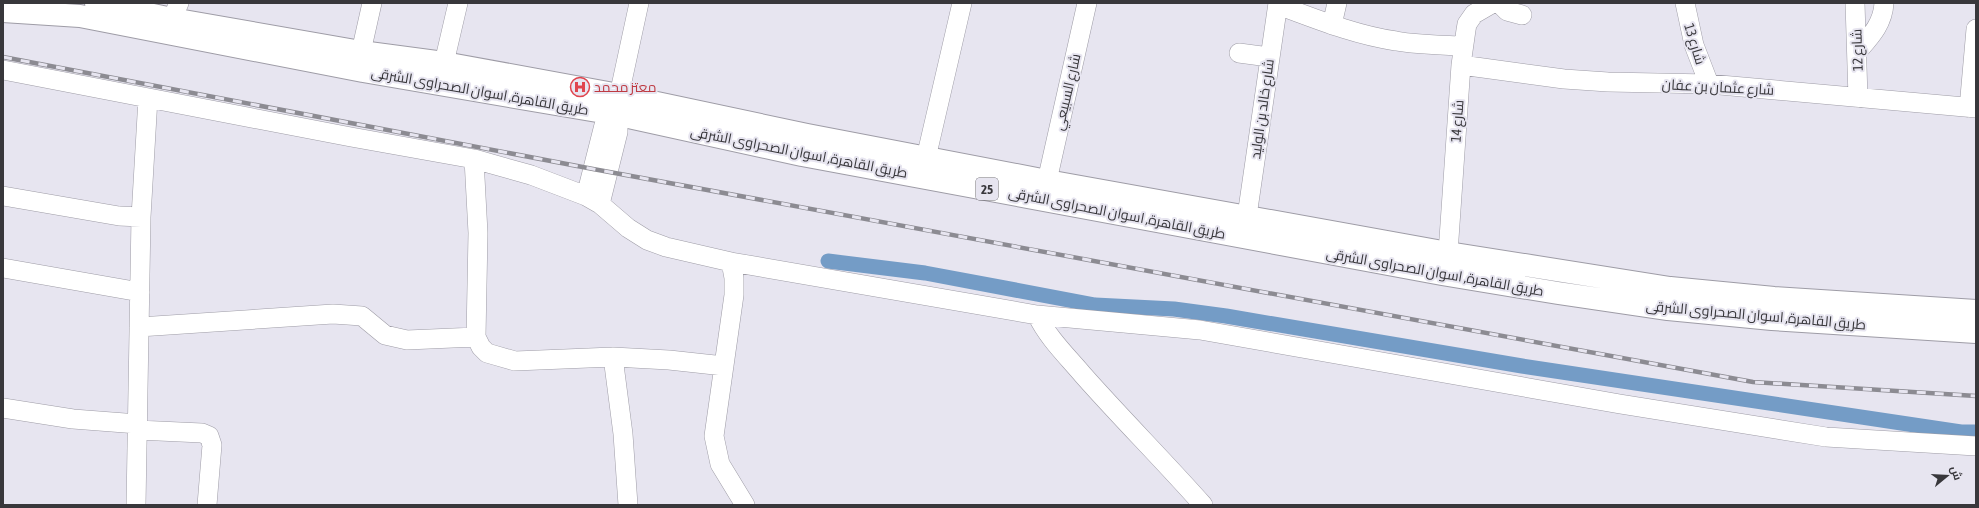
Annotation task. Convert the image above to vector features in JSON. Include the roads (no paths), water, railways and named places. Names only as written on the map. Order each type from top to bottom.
[{"type":"highway","name":"طريق القاهرة, اسوان الصحراوى الشرقى","points":[[96,3],[176,11],[361,52],[444,63],[617,104],[802,155],[1450,275],[1668,309],[1772,319],[1976,332]]},
{"type":"highway","name":"طريق القاهرة, اسوان الصحراوى الشرقى","points":[[3,11],[80,16],[363,70],[617,104],[807,135],[1047,181],[1448,253],[1670,288],[1774,298],[1976,311]]},
{"type":"highway","points":[[1772,319],[1774,298]]},
{"type":"street","points":[[361,52],[372,3]]},
{"type":"street","points":[[444,63],[458,3]]},
{"type":"street","points":[[593,200],[618,132],[617,104],[639,3]]},
{"type":"street","points":[[926,158],[962,3]]},
{"type":"street","name":"شارع السبيعي","points":[[1047,181],[1087,3]]},
{"type":"street","points":[[1332,25],[1336,3]]},
{"type":"street","name":"شارع 14","points":[[1448,253],[1462,55],[1467,24],[1470,18],[1479,10],[1493,3]]},
{"type":"street","points":[[1499,3],[1507,12],[1522,15]]},
{"type":"street","name":"شارع 13","points":[[1685,3],[1694,45],[1709,84]]},
{"type":"street","name":"شارع 12","points":[[1855,3],[1858,98]]},
{"type":"street","points":[[1857,52],[1875,31],[1882,14],[1884,3]]},
{"type":"street","name":"شارع عثمان بن عفان","points":[[1278,4],[1332,25],[1550,77],[1608,82],[1709,84],[1973,108]]},
{"type":"street","name":"شارع خالد بن الوليد","points":[[1247,216],[1269,57],[1278,4]]},
{"type":"street","points":[[1973,108],[1976,29]]},
{"type":"street","points":[[1239,53],[1269,57]]},
{"type":"street","points":[[3,70],[474,159],[531,175],[593,200],[628,228],[647,240],[666,247],[731,262],[1037,316],[1200,330],[1620,404],[1826,437],[1976,446]]},
{"type":"street","points":[[136,505],[140,327],[140,217],[148,98]]},
{"type":"street","points":[[474,159],[478,232],[476,337],[480,347],[487,354],[515,361],[613,357],[669,360],[724,366]]},
{"type":"street","points":[[3,196],[119,216],[140,217]]},
{"type":"street","points":[[731,262],[734,278],[734,295],[714,436],[720,464],[745,505]]},
{"type":"street","points":[[3,268],[140,292]]},
{"type":"street","points":[[140,327],[333,314],[358,315],[366,318],[385,335],[407,340],[476,337]]},
{"type":"street","points":[[1037,316],[1042,326],[1054,341],[1203,505]]},
{"type":"street","points":[[613,357],[623,434],[628,505]]},
{"type":"street","points":[[3,408],[73,419],[202,433],[209,436],[212,445],[207,505]]},
{"type":"waterway","points":[[828,261],[925,273],[1095,305],[1174,309],[1226,316],[1522,366],[1961,432],[1976,432]]},
{"type":"railway","points":[[3,57],[593,169],[1753,382],[1976,396]]},
{"type":"place","name":"معتز محمد","points":[[580,87]]}]
